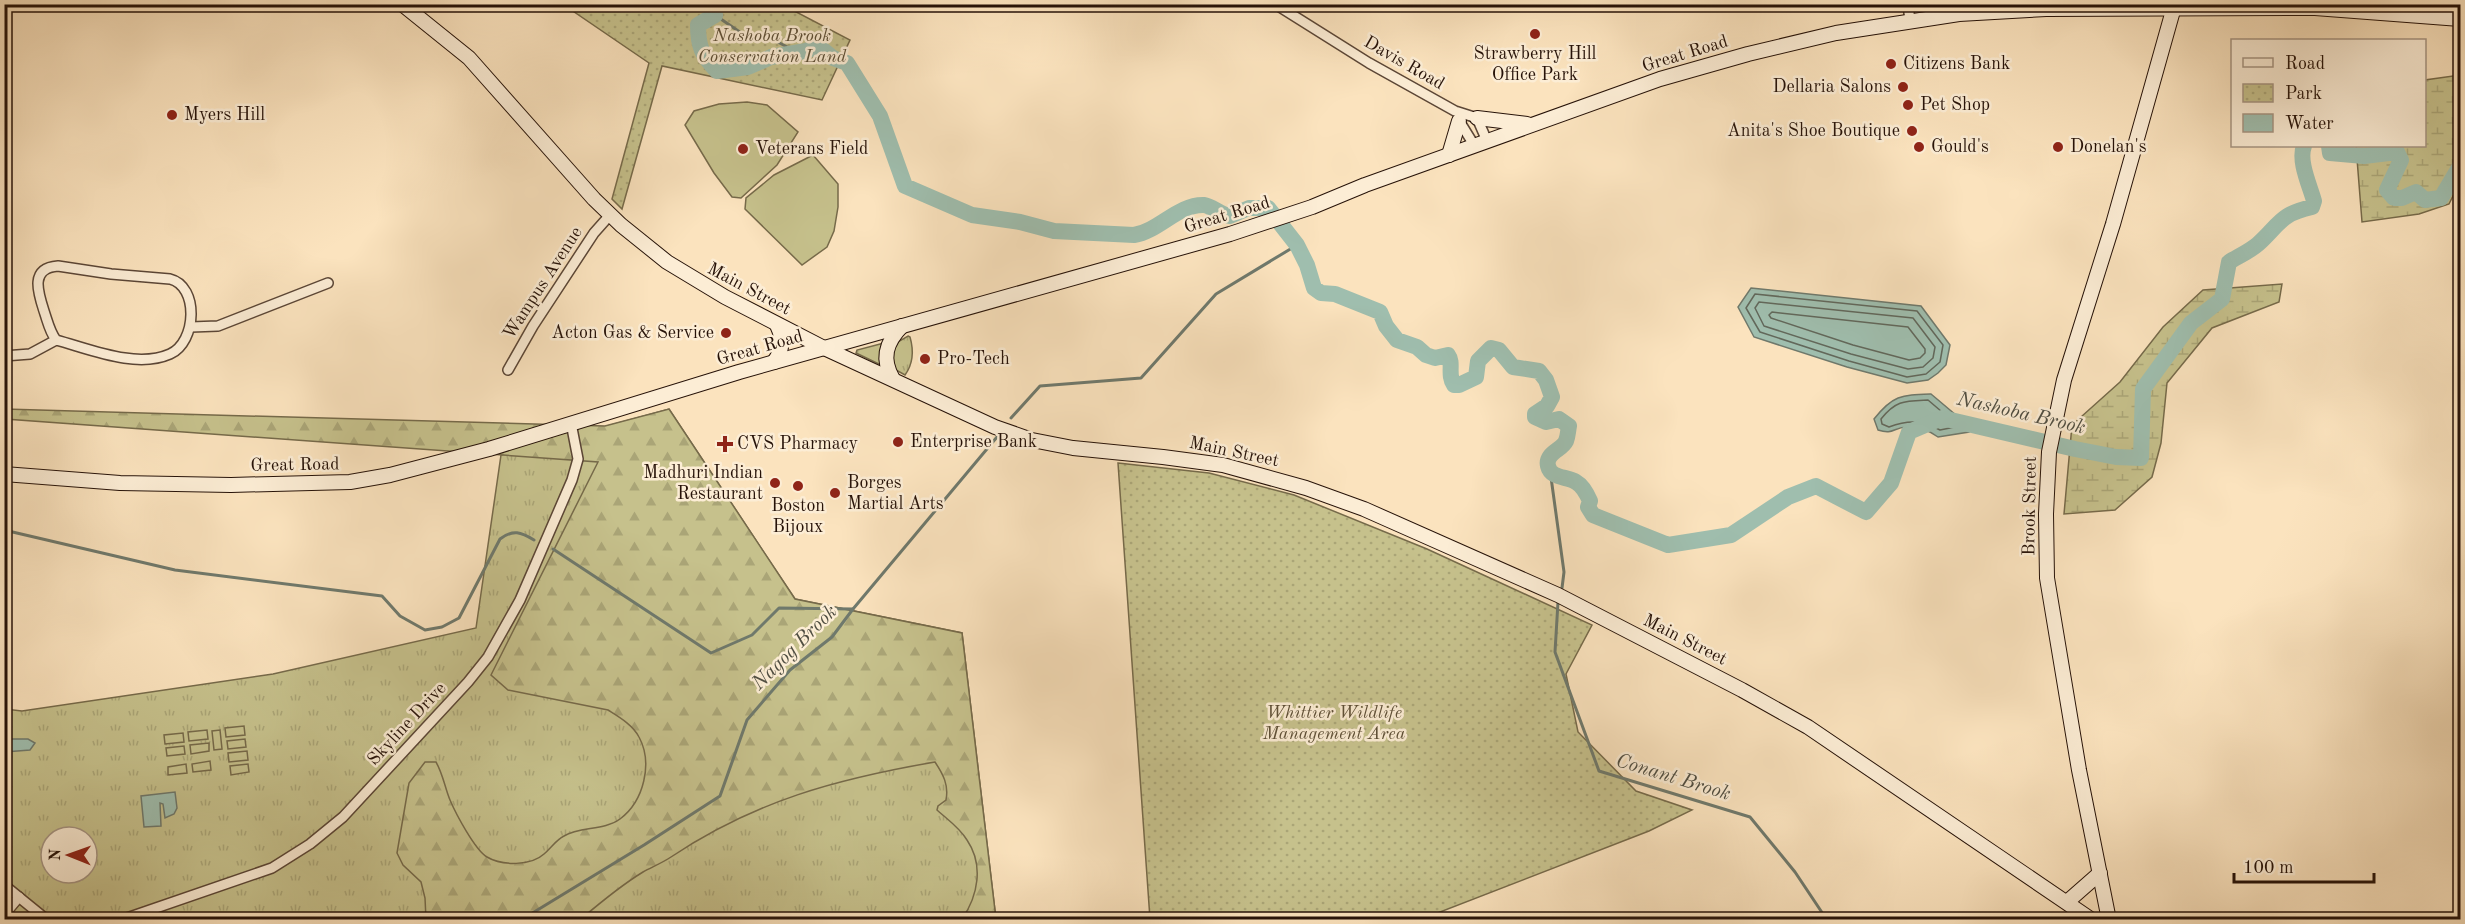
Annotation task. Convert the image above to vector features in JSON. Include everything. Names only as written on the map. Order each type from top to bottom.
[{"type":"main road","name":"Main Street","points":[[402,4],[469,58],[610,215],[650,249],[684,273],[777,325],[976,419],[1032,440],[1072,448],[1174,458],[1234,468],[1306,488],[1469,554],[1558,595],[1732,684],[1808,727],[2092,920]]},
{"type":"main road","name":"Great Road","points":[[4,474],[120,483],[231,485],[369,481],[471,454],[774,362],[1269,222],[1533,124],[1660,80],[1748,54],[1836,33],[1981,12],[2329,6],[2460,19]]},
{"type":"main road","name":"Brook Street","points":[[2109,920],[2079,770],[2047,578],[2046,514],[2049,452],[2064,380],[2113,224],[2174,8]]},
{"type":"main road","points":[[1449,155],[1457,116]]},
{"type":"main road","points":[[1477,118],[1533,124]]},
{"type":"main road","points":[[774,362],[783,342],[777,325]]},
{"type":"main road","points":[[893,379],[888,371],[886,354],[892,338],[902,326]]},
{"type":"main road","points":[[2067,902],[2100,873]]},
{"type":"street","name":"Davis Road","points":[[1275,4],[1457,116],[1481,143]]},
{"type":"street","points":[[1908,4],[1910,21]]},
{"type":"street","name":"Davis Road","points":[[1457,116],[1477,118]]},
{"type":"street","points":[[1477,118],[1481,143]]},
{"type":"street","name":"Wampus Avenue","points":[[508,370],[533,326],[594,233],[610,215]]},
{"type":"street","points":[[54,266],[174,280],[183,285],[187,294],[191,327],[185,341],[169,355],[154,358],[111,355],[56,340],[51,332],[37,288],[41,273],[54,266]]},
{"type":"street","points":[[191,327],[200,329],[218,326],[328,283]]},
{"type":"street","points":[[4,356],[30,354],[56,340]]},
{"type":"street","name":"Skyline Drive","points":[[122,920],[261,872],[299,851],[343,817],[468,682],[488,657],[513,614],[572,480],[578,459],[571,423]]},
{"type":"street","points":[[4,885],[47,920]]},
{"type":"street","points":[[4,915],[19,897]]},
{"type":"green space","name":"Nashoba Brook Conservation Land","points":[[564,5],[783,5],[850,40],[822,100],[662,66],[622,209],[612,199],[649,63]]},
{"type":"green space","points":[[2460,75],[2460,182],[2449,204],[2419,214],[2362,222],[2356,147],[2426,147],[2426,80]]},
{"type":"green space","name":"Veterans Field","points":[[747,102],[767,105],[798,132],[777,165],[741,198],[732,197],[714,173],[685,125],[694,111],[719,104]]},
{"type":"green space","name":"Veterans Field","points":[[813,155],[838,184],[838,207],[834,231],[827,247],[802,265],[745,209],[746,198],[774,175]]},
{"type":"green space","points":[[2282,284],[2279,302],[2212,328],[2167,383],[2161,443],[2152,477],[2115,510],[2064,514],[2072,425],[2120,382],[2163,327],[2203,290]]},
{"type":"green space","points":[[908,336],[911,342],[912,357],[905,375],[896,370],[891,358],[896,343]]},
{"type":"green space","points":[[884,343],[883,366],[856,353],[857,350]]},
{"type":"green space","points":[[4,409],[605,426],[669,409],[795,599],[962,633],[996,919],[962,919],[975,890],[976,860],[964,836],[937,810],[938,806],[946,800],[947,789],[943,775],[935,762],[830,785],[765,807],[702,838],[643,872],[581,919],[426,919],[425,898],[421,882],[403,865],[397,853],[409,783],[425,762],[436,762],[453,806],[477,847],[487,857],[500,862],[532,861],[570,833],[614,823],[628,811],[640,792],[645,770],[643,747],[639,737],[625,722],[608,710],[508,690],[491,675],[598,462],[5,419]]},
{"type":"green space","points":[[669,409],[795,599],[962,633],[996,919],[5,920],[5,709],[22,711],[273,674],[476,628],[501,455]]},
{"type":"green space","name":"Whittier Wildlife Management Area","points":[[1118,463],[1209,473],[1294,495],[1427,549],[1592,625],[1566,674],[1578,732],[1636,791],[1692,810],[1649,831],[1422,919],[1150,919]]},
{"type":"green space","points":[[244,726],[245,735],[226,737],[225,728]]},
{"type":"green space","points":[[207,730],[208,739],[189,741],[188,732]]},
{"type":"green space","points":[[220,730],[222,749],[214,750],[212,731]]},
{"type":"green space","points":[[183,733],[184,742],[165,744],[164,735]]},
{"type":"green space","points":[[245,739],[246,747],[228,749],[227,741]]},
{"type":"green space","points":[[209,743],[209,751],[191,754],[190,745]]},
{"type":"green space","points":[[184,746],[185,754],[167,756],[166,748]]},
{"type":"green space","points":[[247,751],[248,760],[229,762],[228,753]]},
{"type":"green space","points":[[210,761],[211,770],[193,772],[192,764]]},
{"type":"green space","points":[[186,764],[187,773],[168,775],[168,767]]},
{"type":"green space","points":[[248,764],[249,772],[231,775],[230,766]]},
{"type":"water","points":[[1751,288],[1921,306],[1950,345],[1946,365],[1928,380],[1907,383],[1847,367],[1754,337],[1738,307]]},
{"type":"water","points":[[1931,394],[1969,426],[1969,432],[1938,437],[1914,427],[1890,432],[1878,430],[1874,419],[1892,401],[1905,396]]},
{"type":"water","points":[[5,739],[28,739],[35,743],[30,750],[5,752]]},
{"type":"water","points":[[175,792],[177,808],[174,814],[165,818],[163,804],[160,803],[161,826],[144,827],[141,796]]},
{"type":"waterway","name":"Nashoba Brook","points":[[713,4],[715,15],[698,25],[698,32],[702,50],[717,71],[748,67],[771,57],[806,51],[818,46],[833,58],[847,63],[880,116],[905,186],[972,215],[1020,222],[1054,231],[1134,235],[1143,233],[1177,213],[1195,206],[1204,205],[1230,216],[1249,208],[1268,208],[1297,245],[1307,265],[1314,288],[1321,293],[1335,294],[1380,312],[1386,326],[1397,340],[1417,347],[1426,355],[1435,358],[1448,355],[1454,385],[1476,377],[1478,361],[1491,348],[1499,350],[1513,367],[1539,371],[1546,380],[1552,397],[1547,406],[1535,414],[1535,417],[1546,422],[1559,419],[1569,426],[1566,441],[1549,458],[1548,466],[1552,473],[1581,486],[1590,501],[1588,507],[1593,515],[1668,545],[1731,535],[1788,497],[1816,486],[1866,512],[1891,483],[1909,432],[1942,418],[2075,449],[2116,457],[2141,458],[2143,389],[2191,323],[2222,299],[2229,262],[2255,247],[2281,221],[2293,213],[2312,207],[2314,201],[2302,159],[2304,147]]},
{"type":"waterway","points":[[715,15],[747,37],[770,38],[795,51]]},
{"type":"waterway","name":"Nashoba Brook","points":[[2329,147],[2330,153],[2364,156],[2397,152],[2401,160],[2387,190],[2394,198],[2402,198],[2416,192],[2425,200],[2441,198],[2460,166]]},
{"type":"waterway","name":"Nagog Brook","points":[[1011,418],[1040,386],[1141,378],[1216,294],[1297,245]]},
{"type":"waterway","name":"Nagog Brook","points":[[521,920],[720,796],[747,720],[790,670],[832,637],[997,437]]},
{"type":"waterway","name":"Conant Brook","points":[[1550,470],[1564,572],[1562,588]]},
{"type":"waterway","points":[[4,530],[175,570],[382,596],[400,616],[425,630],[442,627],[459,618],[500,539],[517,533],[534,540]]},
{"type":"waterway","points":[[553,549],[711,653],[752,635],[779,608],[853,609]]},
{"type":"waterway","name":"Conant Brook","points":[[1558,602],[1555,652],[1599,771],[1750,817],[1795,872],[1827,920]]},
{"type":"place","name":"Strawberry Hill Office Park","points":[[1535,34]]},
{"type":"place","name":"Citizens Bank","points":[[1891,64]]},
{"type":"place","name":"Dellaria Salons","points":[[1903,87]]},
{"type":"place","name":"Pet Shop","points":[[1908,105]]},
{"type":"place","name":"Myers Hill","points":[[172,115]]},
{"type":"place","name":"Anita's Shoe Boutique","points":[[1912,131]]},
{"type":"place","name":"Gould's","points":[[1919,147]]},
{"type":"place","name":"Donelan's","points":[[2058,147]]},
{"type":"place","name":"Veterans Field","points":[[743,149]]},
{"type":"place","name":"Acton Gas & Service","points":[[726,333]]},
{"type":"place","name":"Pro-Tech","points":[[925,359]]},
{"type":"place","name":"Enterprise Bank","points":[[898,442]]},
{"type":"place","name":"CVS Pharmacy","points":[[725,444]]},
{"type":"place","name":"Madhuri Indian Restaurant","points":[[775,483]]},
{"type":"place","name":"Boston Bijoux","points":[[798,486]]},
{"type":"place","name":"Borges Martial Arts","points":[[835,493]]}]
